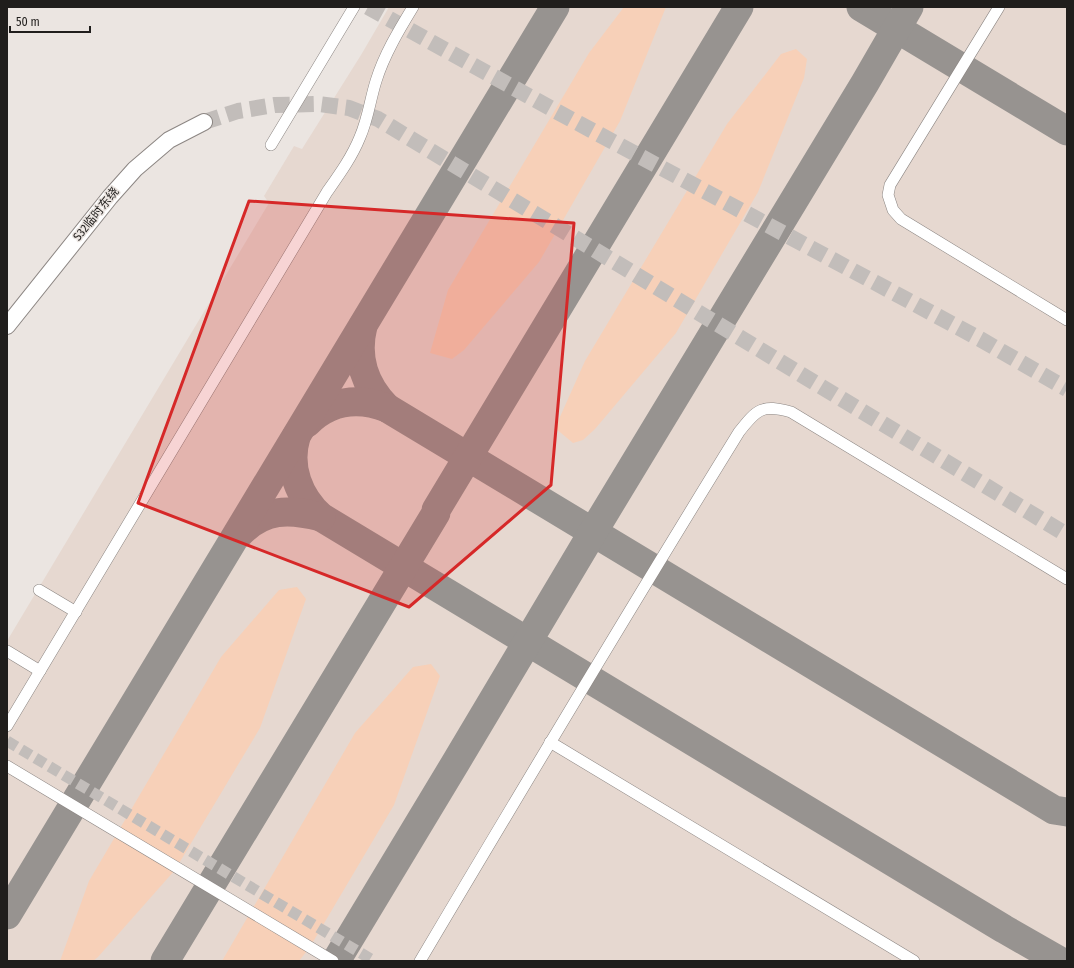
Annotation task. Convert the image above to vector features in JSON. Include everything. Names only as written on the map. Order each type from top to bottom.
[{"type":"highway","name":"S32临时东绕","points":[[7,326],[110,197],[135,169],[169,140],[204,122]]},
{"type":"lane","points":[[271,145],[354,7]]},
{"type":"lane","points":[[7,726],[319,206],[348,162],[366,121],[383,61],[413,7]]},
{"type":"lane","points":[[999,7],[913,146],[890,185],[888,195],[893,210],[901,219],[1067,320]]},
{"type":"lane","points":[[420,961],[642,588],[739,432],[750,418],[761,410],[776,408],[791,412],[1067,579]]},
{"type":"lane","points":[[39,590],[76,612]]},
{"type":"lane","points":[[7,651],[40,671]]},
{"type":"lane","points":[[550,742],[914,961]]},
{"type":"lane","points":[[7,766],[333,961]]},
{"type":"highlighted area","points":[[249,201],[574,223],[551,485],[409,607],[138,503]]},
{"type":"shaded area","points":[[389,7],[1067,7],[1067,961],[7,961],[7,641],[269,203],[264,196],[294,146],[302,149],[361,55]]},
{"type":"shaded area","points":[[624,7],[666,7],[620,121],[539,262],[464,350],[452,359],[430,353],[448,290],[589,53]]},
{"type":"shaded area","points":[[796,49],[807,59],[804,78],[758,192],[676,333],[595,429],[583,440],[573,443],[555,428],[585,361],[727,124],[781,54]]},
{"type":"shaded area","points":[[297,587],[306,599],[260,728],[175,870],[93,961],[60,961],[89,881],[221,657],[279,590]]},
{"type":"shaded area","points":[[431,664],[440,676],[394,805],[310,947],[299,961],[222,961],[355,733],[413,667]]},
{"type":"taxiway","points":[[7,915],[555,7]]},
{"type":"taxiway","points":[[165,961],[436,513],[436,510],[739,7]]},
{"type":"taxiway","points":[[861,7],[1067,131]]},
{"type":"taxiway","points":[[336,961],[593,532],[865,83],[909,7]]},
{"type":"taxiway","points":[[363,326],[360,349],[364,371],[373,390],[387,408]]},
{"type":"taxiway","points":[[307,423],[325,409],[345,403],[366,402],[387,408],[1054,810],[1067,812]]},
{"type":"taxiway","points":[[296,437],[293,459],[297,481],[301,491],[313,509],[321,517],[1004,929],[1060,961]]},
{"type":"taxiway","points":[[239,534],[248,525],[267,515],[288,512],[321,517]]},
{"type":"tunnel","points":[[368,7],[552,109],[980,339],[1067,389]]},
{"type":"tunnel","points":[[204,122],[238,111],[275,105],[319,104],[349,108],[378,119],[1067,535]]},
{"type":"tunnel","points":[[7,741],[374,961]]}]
